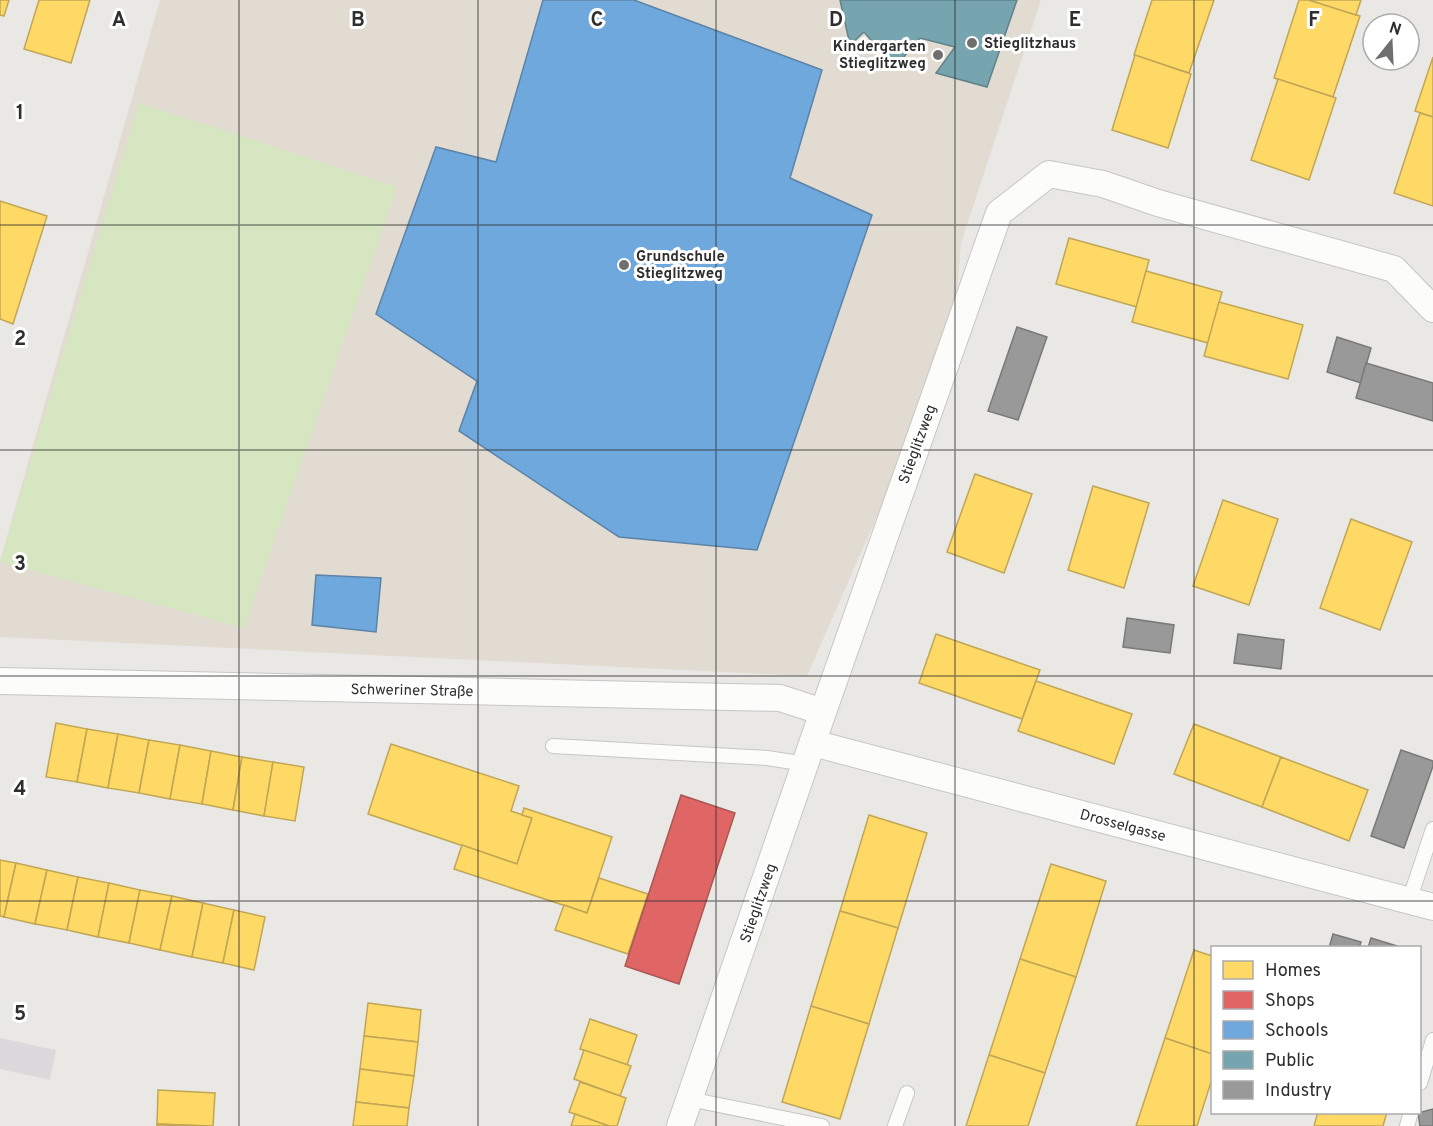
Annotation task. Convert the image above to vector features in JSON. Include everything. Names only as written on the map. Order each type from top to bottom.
[{"type":"street","name":"Stieglitzweg","points":[[680,1126],[999,213],[1049,174],[1102,184],[1158,203],[1394,269],[1433,309]]},
{"type":"street","name":"Schweriner Straße","points":[[0,681],[780,698],[823,712]]},
{"type":"street","name":"Drosselgasse","points":[[810,754],[1421,904]]},
{"type":"lane","points":[[553,746],[767,758],[810,754]]},
{"type":"lane","points":[[1421,904],[1433,829]]},
{"type":"lane","points":[[1421,1077],[1433,1040]]},
{"type":"lane","points":[[895,1126],[907,1093]]},
{"type":"lane","points":[[689,1099],[822,1126]]},
{"type":"shaded area","points":[[160,0],[1041,0],[961,243],[953,343],[807,676],[0,637],[0,561]]},
{"type":"shaded area","points":[[0,1038],[56,1050],[50,1080],[0,1069]]},
{"type":"green space","points":[[139,103],[397,187],[244,628],[0,562]]},
{"type":"building: Homes","points":[[0,0],[9,0],[4,16],[0,15]]},
{"type":"building: Homes","points":[[39,0],[90,0],[71,63],[24,49]]},
{"type":"building: Homes","points":[[1152,0],[1214,0],[1189,73],[1134,55]]},
{"type":"building: Homes","points":[[1299,0],[1309,0],[1360,16],[1333,97],[1274,78]]},
{"type":"building: Homes","points":[[1309,0],[1361,0],[1356,15]]},
{"type":"building: Homes","points":[[1135,55],[1191,74],[1168,148],[1112,130]]},
{"type":"building: Homes","points":[[1433,57],[1433,117],[1415,111]]},
{"type":"building: Homes","points":[[1278,79],[1336,98],[1309,180],[1251,160]]},
{"type":"building: Homes","points":[[1420,113],[1433,117],[1433,206],[1394,193]]},
{"type":"building: Homes","points":[[0,201],[47,216],[13,324],[0,319]]},
{"type":"building: Homes","points":[[1069,238],[1149,260],[1137,307],[1056,284]]},
{"type":"building: Homes","points":[[1146,271],[1222,292],[1208,343],[1132,322]]},
{"type":"building: Homes","points":[[1219,302],[1303,325],[1288,379],[1204,356]]},
{"type":"building: Homes","points":[[975,474],[1032,494],[1004,573],[947,552]]},
{"type":"building: Homes","points":[[1093,486],[1149,503],[1124,588],[1068,570]]},
{"type":"building: Homes","points":[[1223,500],[1278,519],[1249,605],[1193,586]]},
{"type":"building: Homes","points":[[1351,519],[1412,542],[1380,630],[1320,608]]},
{"type":"building: Homes","points":[[936,634],[1040,670],[1022,719],[919,683]]},
{"type":"building: Homes","points":[[1036,681],[1132,714],[1114,764],[1018,731]]},
{"type":"building: Homes","points":[[56,723],[87,729],[77,782],[46,777]]},
{"type":"building: Homes","points":[[1194,724],[1281,757],[1262,807],[1174,774]]},
{"type":"building: Homes","points":[[87,729],[118,734],[108,788],[77,782]]},
{"type":"building: Homes","points":[[118,734],[149,740],[139,793],[108,788]]},
{"type":"building: Homes","points":[[149,740],[180,745],[170,799],[139,793]]},
{"type":"building: Homes","points":[[391,744],[519,786],[511,811],[532,818],[517,864],[368,814]]},
{"type":"building: Homes","points":[[180,745],[211,751],[202,804],[170,799]]},
{"type":"building: Homes","points":[[211,751],[242,757],[233,810],[202,804]]},
{"type":"building: Homes","points":[[242,757],[273,762],[264,816],[233,810]]},
{"type":"building: Homes","points":[[1281,757],[1368,790],[1349,841],[1262,807]]},
{"type":"building: Homes","points":[[273,762],[304,767],[295,821],[264,816]]},
{"type":"building: Homes","points":[[524,808],[612,837],[587,913],[454,869],[462,845],[517,864],[532,818],[522,815]]},
{"type":"building: Homes","points":[[869,815],[927,833],[898,928],[840,911]]},
{"type":"building: Homes","points":[[0,860],[16,863],[4,917],[0,916]]},
{"type":"building: Homes","points":[[16,863],[47,870],[35,924],[4,917]]},
{"type":"building: Homes","points":[[1051,864],[1106,881],[1076,977],[1020,959]]},
{"type":"building: Homes","points":[[47,870],[78,877],[67,930],[35,924]]},
{"type":"building: Homes","points":[[78,877],[109,883],[98,937],[67,930]]},
{"type":"building: Homes","points":[[599,878],[648,894],[628,954],[555,930],[564,905],[587,913]]},
{"type":"building: Homes","points":[[109,883],[140,890],[129,943],[98,937]]},
{"type":"building: Homes","points":[[140,890],[172,896],[160,950],[129,943]]},
{"type":"building: Homes","points":[[172,896],[203,903],[192,957],[160,950]]},
{"type":"building: Homes","points":[[203,903],[234,910],[223,963],[192,957]]},
{"type":"building: Homes","points":[[234,910],[265,917],[254,970],[223,963]]},
{"type":"building: Homes","points":[[840,911],[898,928],[869,1024],[811,1006]]},
{"type":"building: Homes","points":[[1194,950],[1211,956],[1211,1054],[1165,1038]]},
{"type":"building: Homes","points":[[1020,959],[1076,977],[1045,1073],[989,1055]]},
{"type":"building: Homes","points":[[368,1003],[421,1010],[418,1042],[364,1036]]},
{"type":"building: Homes","points":[[811,1006],[869,1024],[840,1119],[782,1102]]},
{"type":"building: Homes","points":[[590,1019],[637,1035],[627,1065],[580,1049]]},
{"type":"building: Homes","points":[[364,1036],[418,1042],[414,1076],[360,1069]]},
{"type":"building: Homes","points":[[1165,1038],[1211,1054],[1211,1082],[1197,1126],[1136,1126]]},
{"type":"building: Homes","points":[[584,1050],[631,1066],[620,1096],[574,1079]]},
{"type":"building: Homes","points":[[989,1055],[1045,1073],[1028,1126],[966,1126]]},
{"type":"building: Homes","points":[[360,1069],[414,1076],[409,1108],[356,1102]]},
{"type":"building: Homes","points":[[580,1082],[626,1098],[617,1126],[609,1126],[569,1112]]},
{"type":"building: Homes","points":[[158,1090],[215,1093],[213,1126],[157,1124]]},
{"type":"building: Homes","points":[[356,1102],[409,1108],[407,1126],[353,1126]]},
{"type":"building: Homes","points":[[575,1114],[609,1126],[571,1126]]},
{"type":"building: Homes","points":[[1317,1114],[1386,1114],[1383,1126],[1314,1126]]},
{"type":"building: Homes","points":[[157,1124],[201,1126],[157,1126]]},
{"type":"building: Shops","points":[[681,795],[735,813],[679,984],[625,966]]},
{"type":"building: Schools","name":"Grundschule Stieglitzweg","points":[[543,0],[634,0],[822,70],[790,178],[872,215],[757,550],[619,537],[459,431],[477,381],[376,314],[436,147],[496,162]]},
{"type":"building: Schools","points":[[316,575],[381,578],[376,632],[312,625]]},
{"type":"building: Public","name":"Stieglitzhaus","points":[[840,0],[1017,0],[987,87],[936,73],[955,47],[920,38],[895,67],[864,32],[850,45]]},
{"type":"building: Industry","points":[[1017,327],[1047,337],[1018,420],[988,411]]},
{"type":"building: Industry","points":[[1337,337],[1371,348],[1361,383],[1327,372]]},
{"type":"building: Industry","points":[[1366,363],[1433,383],[1433,421],[1356,398]]},
{"type":"building: Industry","points":[[1127,618],[1174,625],[1170,653],[1123,647]]},
{"type":"building: Industry","points":[[1238,634],[1284,640],[1281,669],[1234,663]]},
{"type":"building: Industry","points":[[1401,750],[1433,761],[1404,848],[1371,836]]},
{"type":"building: Industry","points":[[1333,934],[1361,942],[1360,946],[1330,946]]},
{"type":"building: Industry","points":[[1371,938],[1397,946],[1369,946]]},
{"type":"building: Industry","points":[[1433,1109],[1433,1126],[1420,1126],[1418,1114]]},
{"type":"place","name":"Stieglitzhaus","points":[[972,43]]},
{"type":"place","name":"Kindergarten Stieglitzweg","points":[[938,55]]},
{"type":"place","name":"Grundschule Stieglitzweg","points":[[624,265]]}]
